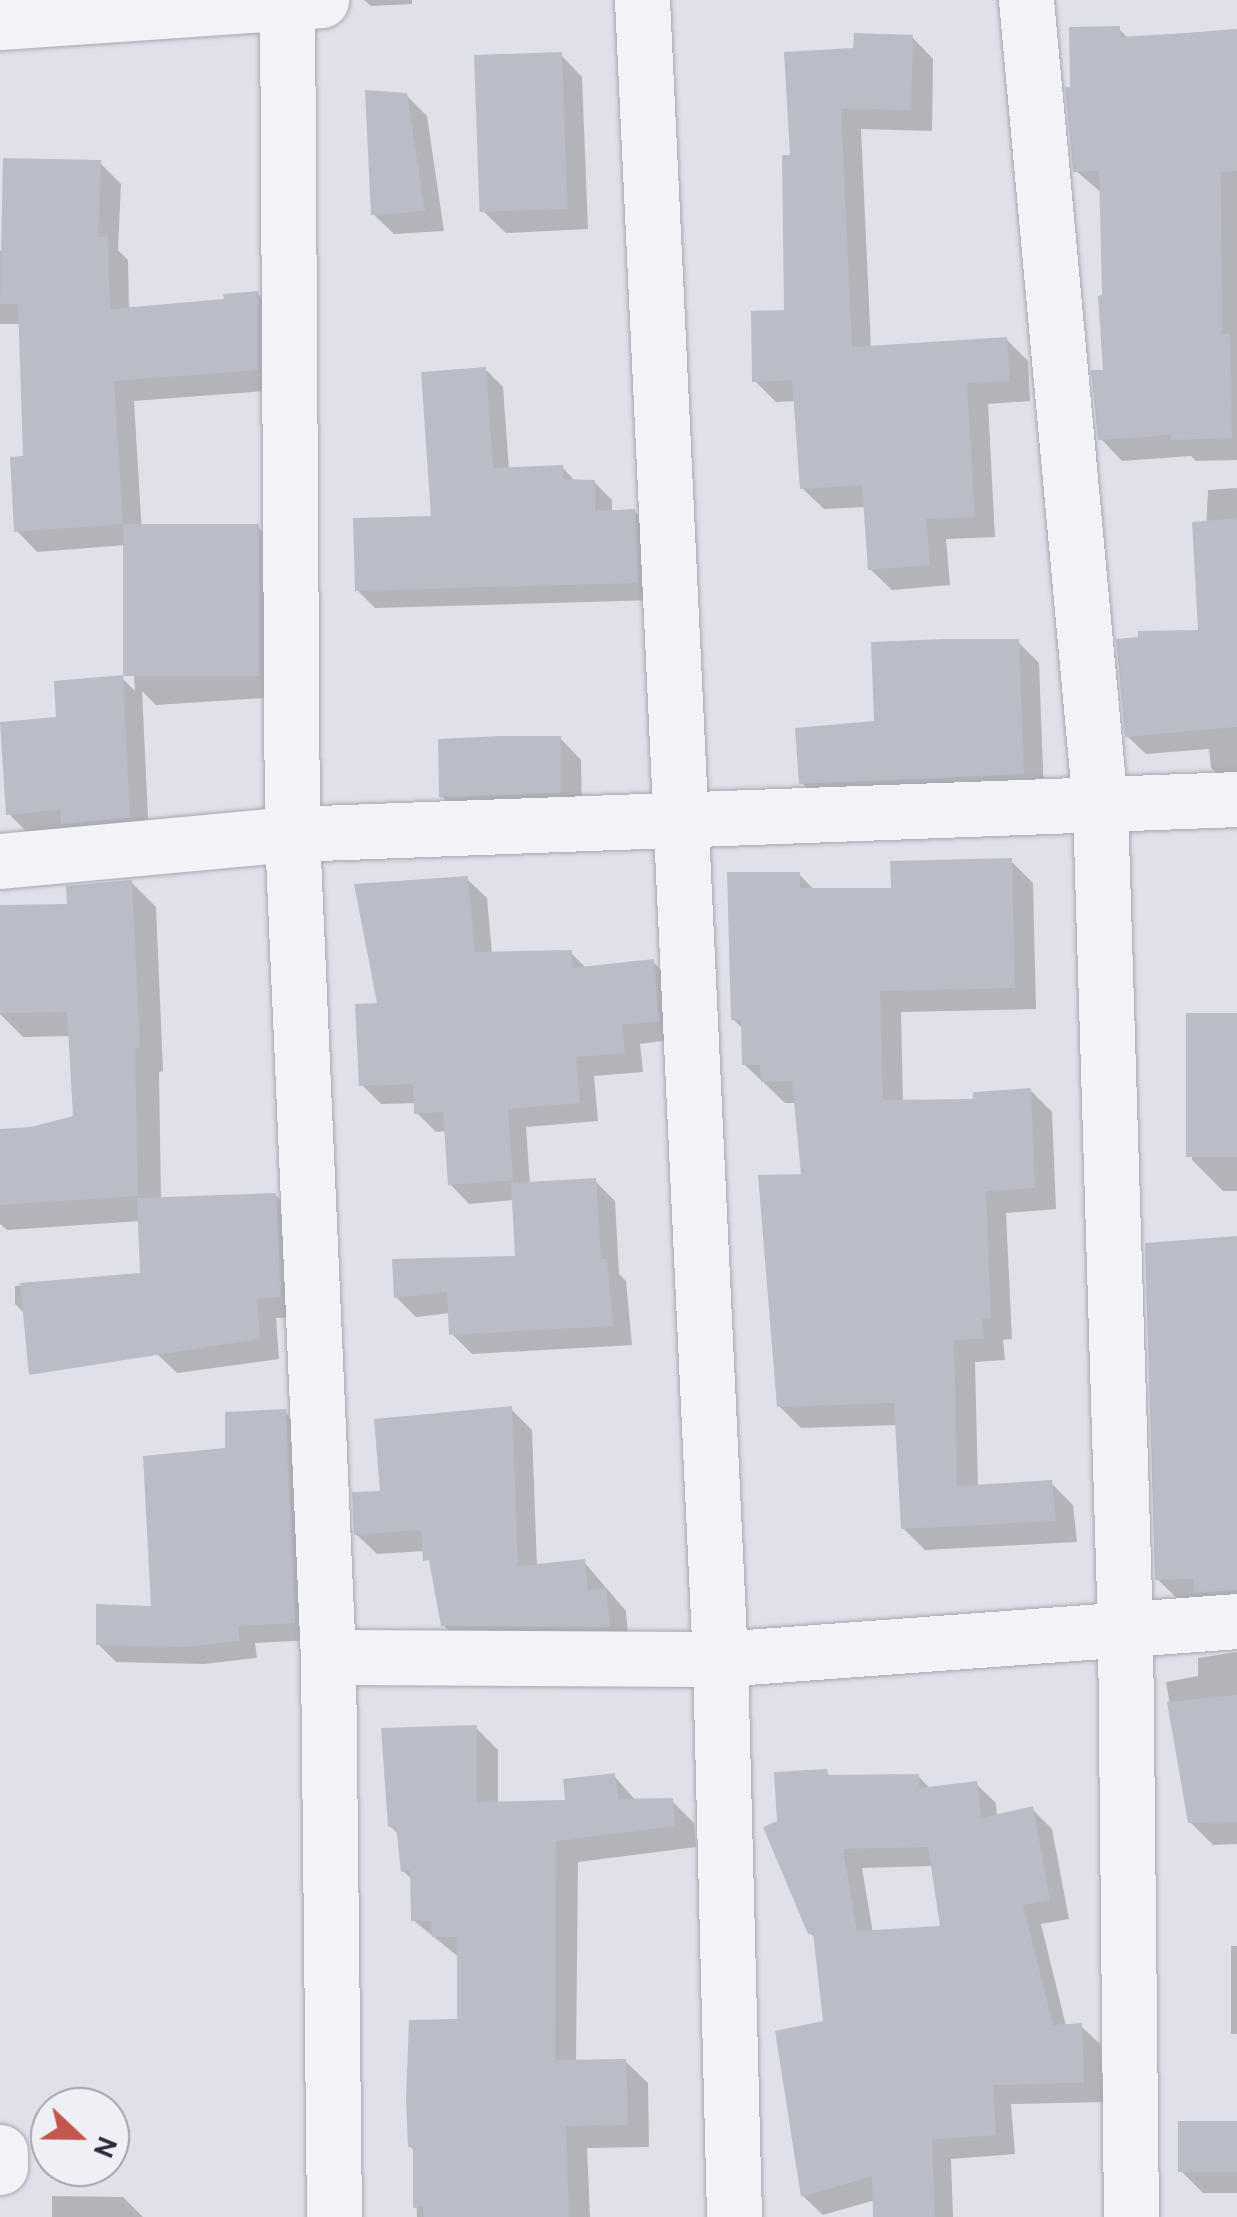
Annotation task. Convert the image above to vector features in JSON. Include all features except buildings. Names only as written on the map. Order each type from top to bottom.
[{"type":"street","points":[[0,22],[324,0]]},
{"type":"street","points":[[642,0],[720,1659],[734,2217]]},
{"type":"street","points":[[1026,0],[1100,806],[1125,1627],[1131,2217]]},
{"type":"street","points":[[287,1],[292,834],[328,1657],[334,2217]]},
{"type":"street","points":[[0,861],[292,834],[1237,800]]},
{"type":"street","points":[[328,1657],[720,1659],[1237,1621]]},
{"type":"street","points":[[0,2152],[0,2168]]}]
